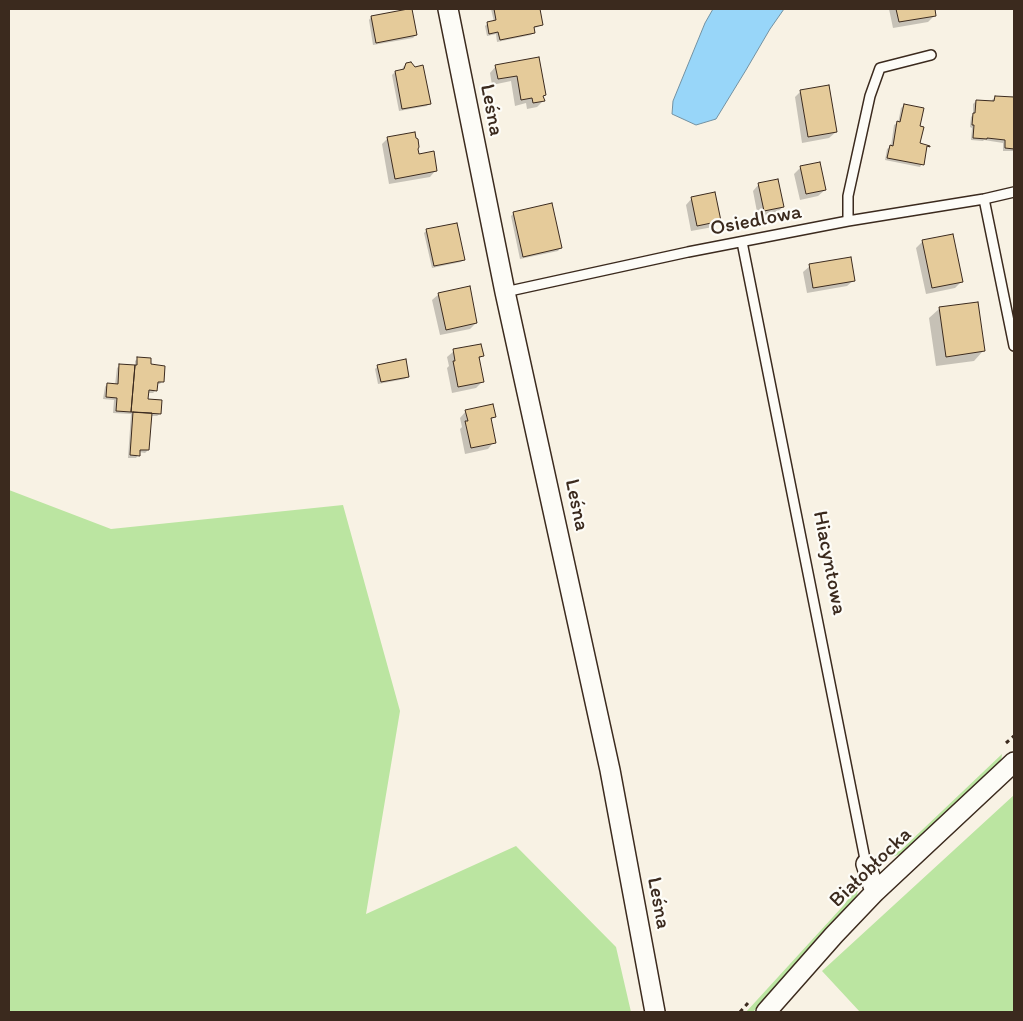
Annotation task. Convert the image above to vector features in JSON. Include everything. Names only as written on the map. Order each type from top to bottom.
[{"type":"street","name":"Leśna","points":[[448,9],[505,292],[610,770],[655,1012]]},
{"type":"street","name":"Białobłocka","points":[[766,1012],[875,892],[1014,762]]},
{"type":"street","name":"Hiacyntowa","points":[[866,864],[875,892]]},
{"type":"lane","points":[[848,221],[848,196],[870,96],[880,68],[931,55]]},
{"type":"lane","name":"Osiedlowa","points":[[505,292],[688,252],[848,221],[984,200],[1014,192]]},
{"type":"lane","points":[[984,200],[1014,346]]},
{"type":"lane","name":"Hiacyntowa","points":[[742,242],[866,864]]},
{"type":"green space","points":[[9,490],[111,529],[343,505],[400,711],[366,914],[516,846],[616,947],[631,1012],[9,1012]]},
{"type":"green space","points":[[1002,754],[1001,762],[906,852],[895,856],[883,856],[894,854],[901,850]]},
{"type":"green space","points":[[1014,795],[1014,1012],[860,1012],[822,971]]},
{"type":"green space","points":[[857,878],[857,895],[852,902],[753,1012],[746,1012],[843,906],[850,897]]},
{"type":"water","points":[[713,9],[784,9],[716,119],[696,125],[672,114],[673,101],[705,23]]},
{"type":"building","points":[[412,9],[417,35],[376,43],[371,16]]},
{"type":"building","points":[[494,9],[540,9],[543,25],[534,27],[535,33],[500,40],[498,32],[489,34],[487,22],[496,20]]},
{"type":"building","points":[[896,9],[935,9],[936,16],[899,22]]},
{"type":"building","points":[[539,57],[546,95],[543,96],[545,101],[533,103],[532,98],[521,100],[517,76],[498,79],[495,65]]},
{"type":"building","points":[[411,62],[415,67],[423,65],[431,104],[402,109],[395,71],[404,69],[406,63]]},
{"type":"building","points":[[829,85],[837,132],[808,137],[800,90]]},
{"type":"building","points":[[995,96],[1014,97],[1014,149],[1005,148],[1005,140],[973,138],[974,125],[972,125],[976,100],[994,101]]},
{"type":"building","points":[[904,104],[924,108],[920,126],[924,127],[920,143],[930,147],[927,146],[924,165],[887,158],[890,145],[893,146],[897,121],[900,122]]},
{"type":"building","points":[[415,132],[418,139],[419,154],[434,151],[437,171],[395,179],[387,137]]},
{"type":"building","points":[[820,162],[826,190],[806,194],[800,166]]},
{"type":"building","points":[[778,179],[784,207],[764,211],[758,183]]},
{"type":"building","points":[[715,192],[721,221],[697,226],[691,197]]},
{"type":"building","points":[[552,203],[562,248],[523,257],[513,212]]},
{"type":"building","points":[[457,223],[465,260],[434,266],[426,229]]},
{"type":"building","points":[[953,234],[963,282],[932,288],[922,240]]},
{"type":"building","points":[[851,257],[855,281],[813,288],[809,264]]},
{"type":"building","points":[[470,286],[477,323],[446,330],[438,293]]},
{"type":"building","points":[[978,302],[985,351],[946,357],[939,307]]},
{"type":"building","points":[[481,344],[484,356],[479,357],[484,382],[458,387],[453,361],[455,361],[453,349]]},
{"type":"building","points":[[137,357],[151,358],[151,364],[165,366],[164,382],[158,382],[157,391],[149,390],[148,399],[162,400],[161,414],[131,412]]},
{"type":"building","points":[[406,359],[409,377],[381,382],[377,365]]},
{"type":"building","points":[[119,364],[135,365],[131,412],[116,411],[117,398],[106,397],[107,383],[118,384]]},
{"type":"building","points":[[493,404],[496,417],[491,418],[496,443],[471,448],[465,421],[468,421],[465,410]]},
{"type":"building","points":[[133,412],[152,413],[149,450],[140,450],[140,456],[130,455]]}]
